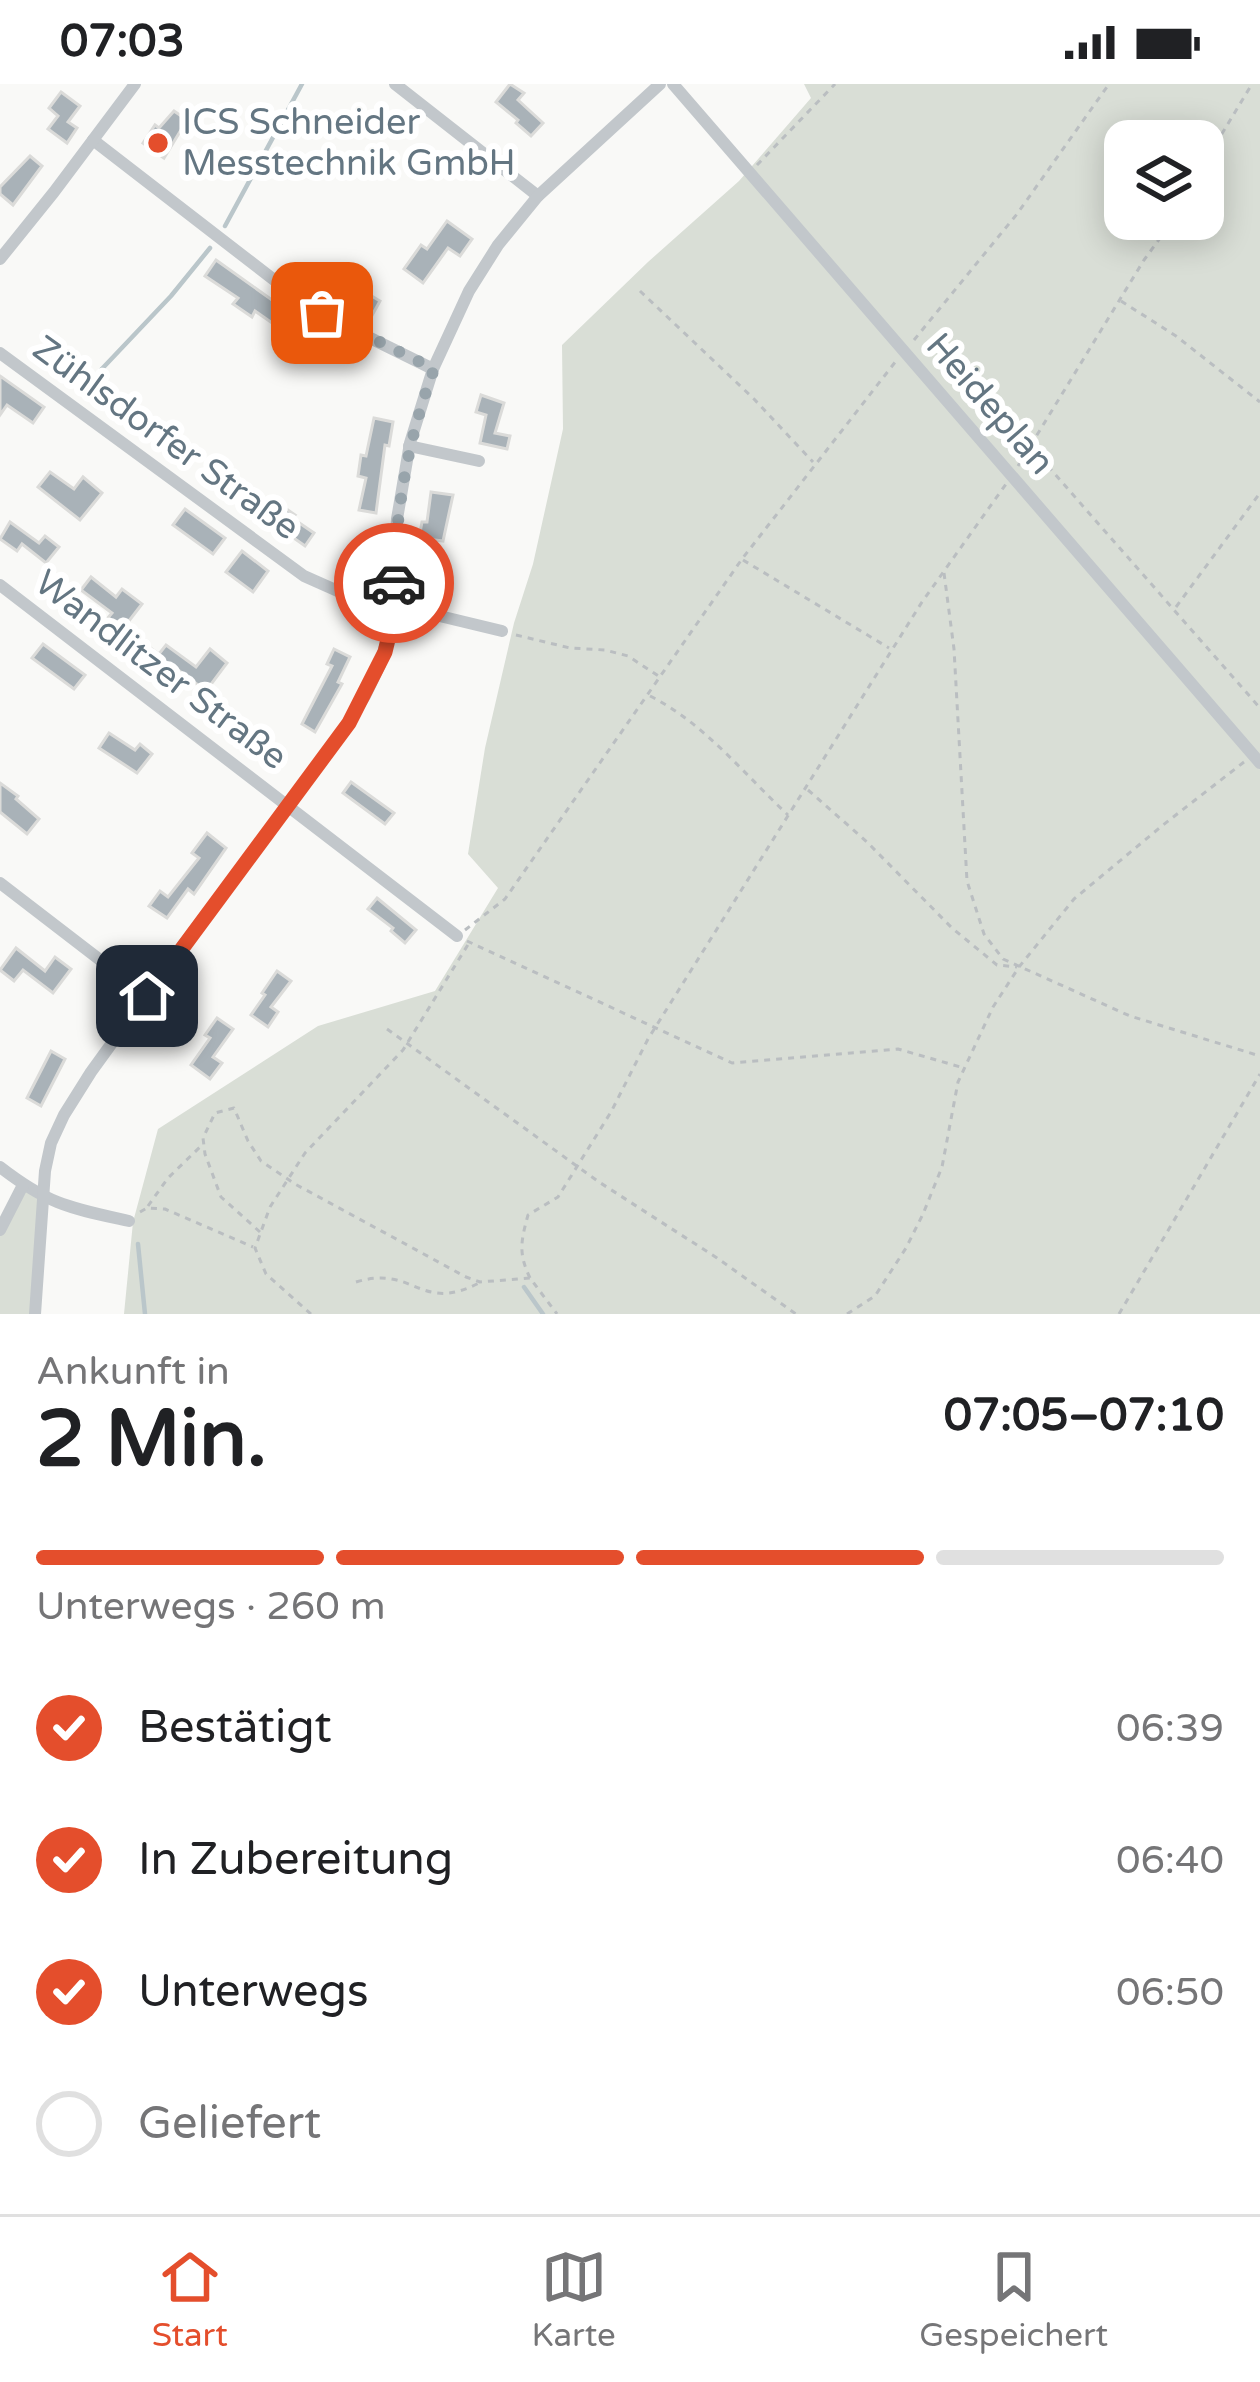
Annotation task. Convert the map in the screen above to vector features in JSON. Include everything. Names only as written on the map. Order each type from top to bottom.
[{"type":"street","points":[[0,259],[135,84]]},
{"type":"street","points":[[395,84],[538,196]]},
{"type":"street","points":[[35,1314],[46,1158],[56,1129],[91,1072],[328,753],[365,695],[385,652],[409,446],[458,314],[482,270],[538,196],[660,84]]},
{"type":"street","name":"Heideplan","points":[[673,84],[1257,759]]},
{"type":"street","points":[[93,140],[291,293],[434,369]]},
{"type":"street","name":"Zühlsdorfer Straße","points":[[0,353],[287,566],[322,585],[502,632]]},
{"type":"street","points":[[409,446],[479,461]]},
{"type":"street","name":"Wandlitzer Straße","points":[[0,585],[463,939]]},
{"type":"street","points":[[0,883],[147,996]]},
{"type":"street","points":[[0,1167],[64,1207],[129,1221]]},
{"type":"street","points":[[0,1230],[23,1185]]},
{"type":"path","points":[[751,172],[835,84]]},
{"type":"path","points":[[311,1314],[266,1274],[255,1248],[269,1208],[287,1179],[305,1153],[406,1045],[463,939],[505,899],[742,559],[886,371],[1017,214],[1109,84]]},
{"type":"path","points":[[1224,130],[1252,84]]},
{"type":"path","points":[[556,1314],[521,1259],[528,1215],[558,1197],[611,1112],[654,1029],[892,650],[1012,476],[1160,240]]},
{"type":"path","points":[[640,291],[754,399],[814,464]]},
{"type":"path","points":[[1119,300],[1176,336],[1260,402]]},
{"type":"path","points":[[1031,446],[1260,708]]},
{"type":"path","points":[[1174,609],[1260,493]]},
{"type":"path","points":[[742,559],[892,650]]},
{"type":"path","points":[[944,571],[955,649],[968,881],[984,934],[1003,959],[1019,967],[1130,1016],[1260,1056]]},
{"type":"path","points":[[502,632],[628,656],[662,678]]},
{"type":"path","points":[[648,696],[665,704],[729,756],[789,817]]},
{"type":"path","points":[[848,1314],[875,1295],[923,1214],[942,1167],[958,1082],[993,1007],[1019,967],[1074,899],[1163,824],[1257,759]]},
{"type":"path","points":[[806,789],[867,842],[952,928],[997,965],[1019,967]]},
{"type":"path","points":[[463,939],[732,1063],[898,1049],[964,1068]]},
{"type":"path","points":[[386,1029],[796,1314]]},
{"type":"path","points":[[1119,1314],[1260,1074]]},
{"type":"path","points":[[260,1232],[221,1197],[203,1138],[215,1113],[234,1108],[261,1162],[287,1179],[466,1277],[480,1282],[530,1278]]},
{"type":"path","points":[[129,1221],[147,1208],[168,1178],[204,1143]]},
{"type":"path","points":[[147,1208],[165,1209],[255,1248]]},
{"type":"path","points":[[356,1282],[391,1279],[419,1295]]},
{"type":"path","points":[[447,1300],[461,1298],[480,1282]]},
{"type":"shaded area","points":[[804,84],[1260,84],[1260,1314],[124,1314],[133,1222],[158,1129],[318,1026],[435,991],[498,888],[468,854],[485,748],[563,429],[562,345],[739,181],[811,98]]},
{"type":"shaded area","points":[[23,1185],[43,1198],[35,1314],[0,1314],[0,1230]]},
{"type":"building","points":[[510,84],[524,93],[518,100],[543,123],[531,136],[496,102]]},
{"type":"building","points":[[61,92],[80,106],[68,122],[77,128],[67,143],[48,129],[58,116],[49,108]]},
{"type":"building","points":[[174,111],[187,120],[164,158],[143,143],[155,125],[159,128]]},
{"type":"building","points":[[30,156],[42,166],[13,205],[0,194],[0,187]]},
{"type":"building","points":[[447,221],[472,239],[460,256],[448,248],[423,283],[404,269],[421,245],[427,249]]},
{"type":"building","points":[[216,260],[296,317],[285,332],[255,311],[252,317],[233,304],[238,298],[205,276]]},
{"type":"building","points":[[345,266],[359,277],[353,285],[380,301],[370,319],[356,311],[361,302],[334,282]]},
{"type":"building","points":[[0,376],[44,407],[33,423],[7,405],[0,415]]},
{"type":"building","points":[[481,395],[504,403],[495,433],[510,436],[507,449],[480,443],[486,415],[476,412]]},
{"type":"building","points":[[374,418],[393,422],[389,446],[385,445],[376,513],[359,510],[366,478],[358,476]]},
{"type":"building","points":[[50,472],[74,489],[83,477],[102,493],[80,520],[38,487]]},
{"type":"building","points":[[431,492],[453,495],[443,541],[419,538],[422,522],[427,522]]},
{"type":"building","points":[[275,501],[314,533],[305,546],[264,517]]},
{"type":"building","points":[[185,509],[225,538],[213,554],[173,525]]},
{"type":"building","points":[[10,522],[39,543],[45,536],[59,547],[46,563],[22,544],[17,551],[0,539]]},
{"type":"building","points":[[242,551],[268,571],[253,592],[226,572]]},
{"type":"building","points":[[91,577],[116,597],[122,589],[142,604],[122,630],[107,619],[112,613],[81,590]]},
{"type":"building","points":[[133,636],[159,654],[166,645],[196,667],[210,649],[227,663],[206,691],[177,669],[171,677],[144,657],[139,663],[122,651]]},
{"type":"building","points":[[43,644],[85,675],[74,689],[32,658]]},
{"type":"building","points":[[334,649],[350,657],[338,682],[342,684],[315,732],[302,724],[332,666],[327,664]]},
{"type":"building","points":[[109,733],[135,750],[140,744],[152,754],[137,773],[99,748]]},
{"type":"building","points":[[351,782],[394,813],[385,824],[343,793]]},
{"type":"building","points":[[0,783],[39,819],[27,834],[0,812]]},
{"type":"building","points":[[207,833],[226,848],[194,894],[188,889],[167,918],[149,906],[160,891],[168,897],[199,858],[192,853]]},
{"type":"building","points":[[377,898],[416,930],[405,943],[368,909]]},
{"type":"building","points":[[16,948],[45,971],[55,957],[71,969],[53,993],[23,970],[14,981],[0,970]]},
{"type":"building","points":[[277,971],[291,981],[271,1007],[278,1012],[268,1027],[251,1015]]},
{"type":"building","points":[[217,1018],[233,1029],[213,1057],[222,1063],[210,1079],[191,1065]]},
{"type":"building","points":[[51,1051],[65,1059],[41,1106],[27,1098]]},
{"type":"waterway","points":[[225,226],[302,84]]},
{"type":"waterway","points":[[80,392],[210,248]]},
{"type":"waterway","points":[[138,1244],[145,1314]]},
{"type":"waterway","points":[[524,1287],[543,1314]]},
{"type":"way so far","points":[[322,313],[434,369],[401,482],[394,583]]},
{"type":"place","name":"ICS Schneider Messtechnik GmbH","points":[[158,143]]},
{"type":"route","points":[[147,996],[349,723],[385,652],[394,583]]}]
